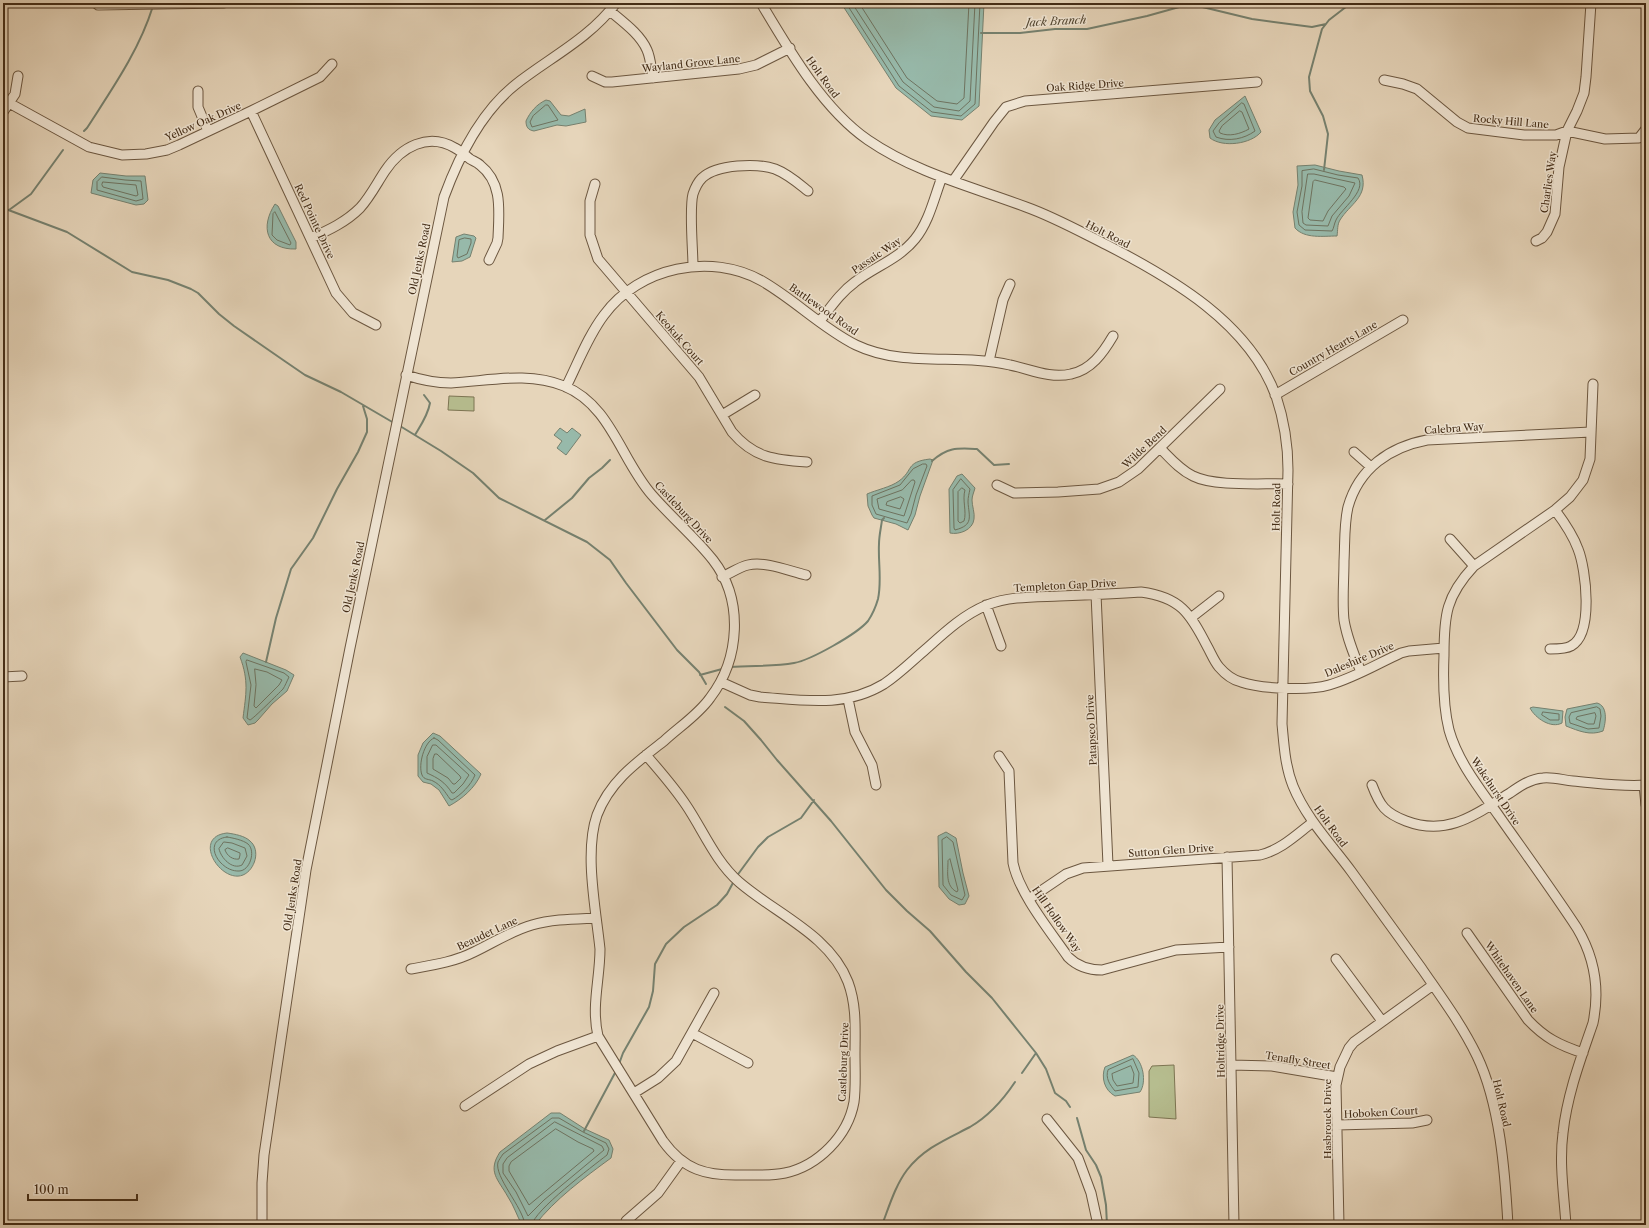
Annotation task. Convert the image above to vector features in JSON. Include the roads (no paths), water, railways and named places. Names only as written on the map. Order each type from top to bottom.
[{"type":"street","points":[[96,3],[98,5],[224,3]]},
{"type":"street","name":"Holt Road","points":[[761,3],[828,103],[862,136],[886,152],[909,164],[1029,208],[1114,249],[1166,278],[1192,296],[1237,335],[1256,360],[1275,395],[1283,420],[1288,448],[1282,687],[1282,724],[1286,764],[1299,800],[1313,822],[1452,1012],[1478,1058],[1490,1092],[1499,1139],[1508,1225]]},
{"type":"street","name":"Charlies Way","points":[[1536,241],[1542,238],[1547,232],[1555,214],[1558,167],[1567,131],[1577,112],[1584,93],[1591,3]]},
{"type":"street","points":[[613,7],[644,45],[650,58],[653,78]]},
{"type":"street","name":"Old Jenks Road","points":[[262,1225],[264,1155],[306,870],[350,648],[444,197],[453,172],[463,152],[476,130],[503,96],[514,86],[569,47],[597,24],[613,7]]},
{"type":"street","name":"Wayland Grove Lane","points":[[592,76],[605,82],[612,82],[752,67],[772,59],[790,48]]},
{"type":"street","name":"Yellow Oak Drive","points":[[9,103],[89,147],[122,155],[146,154],[167,150],[251,111],[320,77],[332,64]]},
{"type":"street","points":[[3,112],[17,88],[18,76]]},
{"type":"street","name":"Rocky Hill Lane","points":[[1384,80],[1404,84],[1417,90],[1441,108],[1456,122],[1468,128],[1524,135],[1556,135],[1567,131],[1605,139],[1639,138],[1646,129]]},
{"type":"street","name":"Oak Ridge Drive","points":[[953,181],[1006,107],[1025,101],[1257,82]]},
{"type":"street","points":[[198,90],[198,107],[208,131]]},
{"type":"street","name":"Red Pointe Drive","points":[[251,111],[311,238],[324,269],[342,301],[353,313],[376,325]]},
{"type":"street","points":[[311,238],[338,226],[352,216],[366,201],[397,155],[411,146],[427,142],[441,143],[454,147],[463,152],[485,170],[491,176],[498,190],[498,244],[489,260]]},
{"type":"street","points":[[693,267],[692,202],[696,186],[701,178],[706,174],[727,167],[757,165],[765,166],[784,173],[808,191]]},
{"type":"street","name":"Passaic Way","points":[[820,321],[835,300],[844,291],[856,281],[901,252],[915,239],[928,218],[942,177]]},
{"type":"street","name":"Keokuk Court","points":[[595,184],[590,210],[590,234],[591,243],[598,260],[692,368],[738,439],[752,450],[773,459],[807,462]]},
{"type":"street","name":"Battlewood Road","points":[[566,387],[595,329],[608,310],[626,292],[654,276],[676,269],[693,267],[718,267],[748,274],[774,288],[854,344],[879,354],[909,358],[989,360],[1057,376],[1072,374],[1080,371],[1095,361],[1106,349],[1113,336]]},
{"type":"street","points":[[989,360],[1003,300],[1010,284]]},
{"type":"street","name":"Country Hearts Lane","points":[[1275,395],[1403,320]]},
{"type":"street","name":"Castleburg Drive","points":[[406,375],[432,382],[450,383],[490,379],[534,378],[566,387],[586,398],[602,415],[641,481],[652,495],[697,541],[714,561],[722,576],[732,602],[734,626],[732,650],[721,682],[709,700],[696,713],[626,771],[614,784],[604,800],[593,829],[591,856],[600,961],[594,1009],[598,1036],[663,1141],[672,1153],[681,1161],[694,1168],[714,1174],[776,1174],[787,1172],[803,1166],[820,1156],[833,1145],[850,1116],[854,1103],[855,1090],[855,1008],[853,996],[844,971],[826,947],[752,892],[731,874],[711,846],[686,805],[646,755]]},
{"type":"street","name":"Wakehurst Drive","points":[[1566,1225],[1562,1171],[1562,1133],[1568,1102],[1593,1023],[1596,1010],[1597,987],[1590,954],[1577,928],[1462,761],[1449,730],[1445,704],[1444,648],[1445,622],[1451,598],[1459,584],[1474,566],[1555,510],[1570,497],[1584,480],[1590,459],[1593,384]]},
{"type":"street","name":"Wilde Bend","points":[[997,485],[1014,493],[1085,491],[1099,489],[1119,482],[1128,477],[1160,448],[1220,389]]},
{"type":"street","points":[[722,415],[755,396]]},
{"type":"street","name":"Calebra Way","points":[[1361,672],[1350,642],[1344,619],[1345,532],[1348,506],[1357,486],[1371,467],[1390,452],[1400,447],[1411,443],[1428,440],[1591,432]]},
{"type":"street","points":[[1160,448],[1170,459],[1186,472],[1203,480],[1288,484]]},
{"type":"street","points":[[1354,452],[1371,467]]},
{"type":"street","points":[[1550,649],[1571,646],[1577,641],[1585,625],[1586,606],[1585,580],[1578,550],[1572,535],[1555,510]]},
{"type":"street","points":[[1450,539],[1474,566]]},
{"type":"street","points":[[722,576],[754,564],[766,565],[806,575]]},
{"type":"street","name":"Templeton Gap Drive","points":[[721,682],[750,695],[760,697],[823,701],[848,699],[869,692],[884,684],[899,673],[959,620],[986,605],[1016,598],[1141,592],[1161,596],[1177,604],[1192,617],[1218,667],[1228,676],[1240,682],[1252,685],[1282,687]]},
{"type":"street","name":"Patapsco Drive","points":[[1096,594],[1108,865]]},
{"type":"street","points":[[1192,617],[1219,596]]},
{"type":"street","points":[[986,605],[1001,646]]},
{"type":"street","name":"Daleshire Drive","points":[[1282,687],[1316,688],[1337,682],[1409,651],[1444,648]]},
{"type":"street","points":[[3,677],[22,676]]},
{"type":"street","points":[[848,699],[855,732],[872,765],[876,786]]},
{"type":"street","name":"Hill Hollow Way","points":[[999,756],[1008,771],[1013,863],[1015,874],[1029,899],[1068,957],[1079,965],[1090,970],[1109,969],[1176,950],[1229,948]]},
{"type":"street","points":[[1372,785],[1380,805],[1386,810],[1402,819],[1421,825],[1430,826],[1450,825],[1468,819],[1522,785],[1543,778],[1606,784],[1645,785],[1646,805]]},
{"type":"street","name":"Sutton Glen Drive","points":[[1029,899],[1075,870],[1083,868],[1260,855],[1275,850],[1313,822]]},
{"type":"street","name":"Holtridge Drive","points":[[1227,857],[1234,1225]]},
{"type":"street","name":"Beaudet Lane","points":[[412,969],[443,964],[462,958],[520,929],[532,925],[546,922],[596,918]]},
{"type":"street","name":"Whitehaven Lane","points":[[1467,933],[1528,1020],[1538,1030],[1554,1041],[1583,1053]]},
{"type":"street","points":[[1336,959],[1382,1021]]},
{"type":"street","name":"Hasbrouck Drive","points":[[1339,1225],[1337,1077],[1340,1067],[1349,1048],[1363,1035],[1433,985]]},
{"type":"street","points":[[634,1093],[658,1078],[676,1061],[714,993]]},
{"type":"street","points":[[692,1033],[748,1063]]},
{"type":"street","points":[[465,1106],[529,1064],[557,1051],[598,1036]]},
{"type":"street","name":"Tenafly Street","points":[[1231,1065],[1272,1066],[1337,1077]]},
{"type":"street","points":[[1047,1119],[1078,1158],[1091,1193],[1098,1225]]},
{"type":"street","name":"Hoboken Court","points":[[1337,1125],[1412,1123],[1427,1120]]},
{"type":"street","points":[[626,1221],[658,1193],[681,1161]]},
{"type":"water","points":[[841,3],[984,3],[979,106],[962,120],[931,116],[896,88]]},
{"type":"water","points":[[1245,96],[1261,132],[1244,142],[1229,144],[1210,138],[1209,130],[1215,120]]},
{"type":"water","points":[[546,100],[550,101],[561,115],[569,116],[585,109],[586,122],[566,126],[557,125],[534,131],[530,130],[526,125],[526,121],[532,111]]},
{"type":"water","points":[[1315,165],[1362,175],[1363,183],[1360,195],[1340,220],[1337,236],[1309,235],[1299,232],[1295,228],[1293,212],[1298,185],[1297,166]]},
{"type":"water","points":[[100,173],[126,176],[145,176],[148,200],[144,204],[136,205],[91,193],[93,180]]},
{"type":"water","points":[[275,204],[278,206],[296,242],[296,249],[278,246],[269,236],[267,229],[268,221]]},
{"type":"water","points":[[464,234],[474,236],[476,238],[470,257],[462,261],[452,262],[456,237]]},
{"type":"water","points":[[560,428],[567,433],[572,428],[581,435],[566,455],[557,448],[562,441],[554,435]]},
{"type":"water","points":[[922,460],[933,460],[915,515],[908,530],[896,524],[874,518],[868,506],[867,494],[896,483],[904,477],[913,464]]},
{"type":"water","points":[[962,474],[975,488],[972,500],[974,519],[971,526],[965,531],[950,533],[949,489],[957,476]]},
{"type":"water","points":[[243,653],[286,670],[294,675],[287,691],[272,704],[255,723],[248,725],[243,718],[246,681],[240,657]]},
{"type":"water","points":[[1597,703],[1603,707],[1605,711],[1603,731],[1589,733],[1566,726],[1565,717],[1567,709]]},
{"type":"water","points":[[1533,707],[1563,711],[1562,723],[1553,725],[1544,722],[1532,712],[1530,708]]},
{"type":"water","points":[[433,733],[440,736],[481,774],[468,793],[449,806],[439,790],[431,784],[423,782],[418,776],[418,755],[423,743]]},
{"type":"water","points":[[946,832],[956,838],[969,896],[965,904],[959,905],[949,899],[939,887],[938,836]]},
{"type":"water","points":[[227,833],[245,838],[250,841],[255,849],[255,860],[251,869],[243,875],[235,876],[226,873],[213,859],[210,850],[211,843],[216,836]]},
{"type":"water","points":[[1133,1055],[1139,1062],[1143,1072],[1142,1088],[1140,1092],[1115,1096],[1108,1090],[1104,1083],[1103,1075],[1105,1067]]},
{"type":"water","points":[[551,1113],[560,1113],[585,1129],[609,1140],[613,1149],[611,1158],[561,1198],[535,1225],[522,1225],[495,1175],[494,1165],[500,1152]]},
{"type":"waterway","points":[[1324,170],[1328,134],[1323,116],[1310,91],[1309,77],[1322,29],[1329,20],[1351,3]]},
{"type":"waterway","name":"Jack Branch","points":[[981,33],[1020,33],[1055,29],[1087,29],[1147,16],[1190,4],[1252,19],[1312,27],[1326,24]]},
{"type":"waterway","points":[[84,131],[133,54],[153,6]]},
{"type":"waterway","points":[[9,210],[31,194],[63,150]]},
{"type":"waterway","points":[[3,208],[67,232],[132,272],[168,280],[191,289],[198,293],[219,314],[234,326],[305,375],[341,392],[394,423]]},
{"type":"waterway","points":[[415,435],[428,412],[430,403],[424,395]]},
{"type":"waterway","points":[[266,662],[276,618],[291,569],[313,538],[367,432],[367,419],[363,406]]},
{"type":"waterway","points":[[400,426],[473,473],[499,498],[587,542],[610,560],[677,650],[699,672],[706,684]]},
{"type":"waterway","points":[[932,461],[943,453],[953,449],[977,449],[994,465],[1009,464]]},
{"type":"waterway","points":[[545,520],[572,498],[589,478],[610,460]]},
{"type":"waterway","points":[[730,667],[778,665],[802,661],[822,652],[854,633],[868,621],[878,599],[880,578],[879,541],[882,520],[884,518]]},
{"type":"waterway","points":[[700,675],[722,669]]},
{"type":"waterway","points":[[725,707],[744,721],[761,740],[831,821],[886,890],[930,931],[966,972],[992,998],[1036,1053],[1046,1069],[1055,1093],[1066,1101],[1070,1107]]},
{"type":"waterway","points":[[736,877],[758,847],[768,837],[801,818],[814,800]]},
{"type":"waterway","points":[[619,1064],[623,1053],[649,1007],[653,991],[655,964],[666,944],[684,927],[717,905],[727,894],[734,881]]},
{"type":"waterway","points":[[1022,1073],[1036,1053]]},
{"type":"waterway","points":[[584,1131],[616,1071]]},
{"type":"waterway","points":[[882,1225],[899,1183],[914,1162],[928,1150],[944,1140],[977,1123],[1006,1095],[1015,1082]]},
{"type":"waterway","points":[[1077,1118],[1086,1150],[1096,1165],[1101,1177],[1106,1205],[1107,1225]]}]
